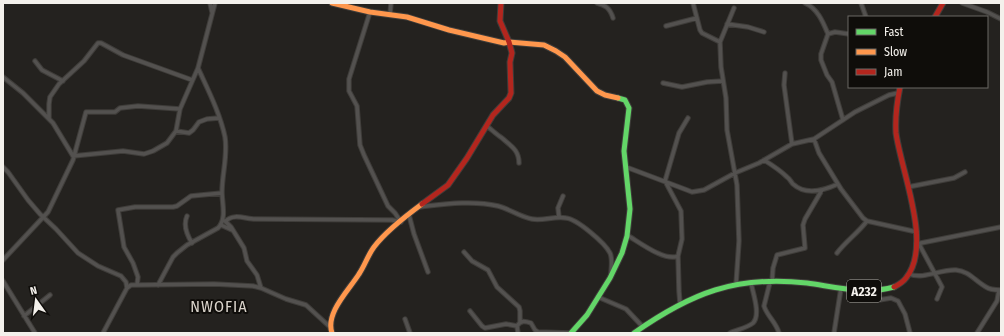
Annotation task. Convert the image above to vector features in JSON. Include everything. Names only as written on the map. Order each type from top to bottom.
[{"type":"street","points":[[210,3],[212,13]]},
{"type":"street","points":[[73,156],[123,151],[144,154],[167,143],[176,131],[180,109],[198,68],[215,3]]},
{"type":"street","points":[[332,3],[370,12],[407,17],[449,30],[504,43],[509,42],[544,45],[565,57],[597,91],[605,95],[625,100],[628,104],[629,108],[624,142],[624,158],[630,204],[629,227],[619,262],[611,278],[577,328],[571,333],[538,332],[531,324],[523,321],[518,324],[506,324],[485,328],[470,311]]},
{"type":"street","points":[[390,14],[391,3]]},
{"type":"street","points":[[330,327],[334,310],[359,274],[374,247],[418,207],[448,185],[467,158],[493,115],[509,98],[511,93],[510,77],[512,53],[500,21],[501,3]]},
{"type":"street","points":[[597,3],[609,8],[613,18]]},
{"type":"street","points":[[693,3],[698,26],[702,33],[720,42]]},
{"type":"street","points":[[805,3],[811,6],[826,26],[828,34],[820,60],[832,82],[843,120]]},
{"type":"street","points":[[861,3],[866,16]]},
{"type":"street","points":[[936,16],[943,3]]},
{"type":"street","points":[[962,3],[1001,19]]},
{"type":"street","points":[[734,8],[720,42],[721,67],[726,98],[727,130],[736,173],[739,241],[736,285]]},
{"type":"street","points":[[370,12],[349,79],[349,91],[357,106],[360,145],[388,206],[401,222]]},
{"type":"street","points":[[666,26],[697,18]]},
{"type":"street","points":[[727,24],[748,27],[764,32]]},
{"type":"street","points":[[828,34],[835,32],[848,34]]},
{"type":"street","points":[[49,118],[50,97],[63,81],[84,61],[98,43],[101,43],[122,55],[192,80]]},
{"type":"street","points":[[35,61],[42,70],[63,81]]},
{"type":"street","points":[[198,68],[219,118],[225,137],[226,148],[222,193],[224,220],[244,248],[247,261],[257,275],[261,288]]},
{"type":"street","points":[[785,73],[784,84],[792,144]]},
{"type":"street","points":[[3,77],[23,93],[49,118],[73,156]]},
{"type":"street","points":[[663,83],[682,88],[707,82],[723,81]]},
{"type":"street","points":[[900,88],[896,119],[898,145],[914,208],[918,244],[914,262],[909,274],[919,277],[954,270],[965,272],[986,287],[1000,290],[997,301],[977,333]]},
{"type":"street","points":[[626,167],[692,192],[699,191],[764,160],[792,144],[814,139],[874,102],[889,95],[898,93]]},
{"type":"street","points":[[3,260],[44,216],[62,185],[73,160],[86,112],[115,112],[120,108],[138,106],[180,109]]},
{"type":"street","points":[[176,131],[189,133],[199,122],[207,119],[219,118]]},
{"type":"street","points":[[680,303],[678,291],[678,256],[682,239],[681,211],[664,181],[679,133],[688,118]]},
{"type":"street","points":[[487,126],[516,150],[519,158],[519,164]]},
{"type":"street","points":[[814,139],[819,153],[838,184],[863,218],[867,221],[917,232]]},
{"type":"street","points":[[764,160],[802,189],[812,191],[822,190],[838,184]]},
{"type":"street","points":[[3,168],[8,172],[28,200],[78,253],[98,266],[124,278],[127,288]]},
{"type":"street","points":[[908,187],[954,178],[965,172]]},
{"type":"street","points":[[779,333],[777,326],[765,310],[764,306],[771,282],[773,268],[777,255],[805,248],[805,218],[822,190]]},
{"type":"street","points":[[137,284],[138,277],[133,263],[124,247],[118,210],[135,207],[173,207],[177,206],[191,196],[222,193]]},
{"type":"street","points":[[559,217],[558,208],[563,196]]},
{"type":"street","points":[[418,207],[462,203],[481,204],[498,206],[534,220],[559,217],[573,219],[608,250],[612,258],[611,278]]},
{"type":"street","points":[[409,215],[414,234],[428,272]]},
{"type":"street","points":[[187,216],[185,225],[192,243]]},
{"type":"street","points":[[158,285],[173,257],[192,243],[214,231],[224,220],[228,218],[392,220],[401,222]]},
{"type":"street","points":[[837,253],[844,244],[859,232],[867,221]]},
{"type":"street","points":[[221,225],[232,230]]},
{"type":"street","points":[[918,244],[1001,227]]},
{"type":"street","points":[[627,235],[665,257],[674,258],[678,256]]},
{"type":"street","points":[[918,244],[942,287],[937,299]]},
{"type":"street","points":[[464,252],[472,261],[488,270],[497,287],[519,306],[518,333]]},
{"type":"street","name":"A232","points":[[634,333],[680,303],[713,290],[736,285],[771,282],[806,283],[841,288],[881,291],[891,289],[899,285],[909,274]]},
{"type":"street","points":[[3,281],[35,333]]},
{"type":"street","points":[[730,333],[752,324],[754,320],[756,306],[751,283]]},
{"type":"street","points":[[103,333],[127,288],[137,284],[220,284],[253,286],[261,288],[306,304],[330,327],[332,333]]},
{"type":"street","points":[[834,333],[841,288]]},
{"type":"street","points":[[870,291],[879,300],[891,298],[898,301],[905,314],[910,333]]},
{"type":"street","points":[[24,316],[50,295]]},
{"type":"street","points":[[598,297],[626,309],[643,326]]},
{"type":"street","points":[[405,319],[410,333]]},
{"type":"traffic: fast","points":[[571,333],[587,315],[610,278],[622,253],[627,236],[630,209],[624,151],[629,108],[625,100],[618,98]]},
{"type":"traffic: fast","points":[[634,333],[675,307],[695,297],[736,285],[782,281],[861,290],[894,287]]},
{"type":"traffic: slow","points":[[332,3],[370,12],[407,17],[449,30],[504,43],[509,42],[544,45],[565,57],[597,91],[605,95],[618,98]]},
{"type":"traffic: slow","points":[[332,333],[331,325],[335,310],[344,294],[359,274],[374,247],[403,218],[422,204]]},
{"type":"traffic: jam","points":[[422,204],[448,185],[467,158],[493,115],[509,98],[511,93],[510,62],[512,53],[500,21],[501,3]]},
{"type":"traffic: jam","points":[[936,16],[943,3]]},
{"type":"traffic: jam","points":[[894,287],[906,278],[914,264],[917,247],[913,207],[896,133],[896,110],[900,88]]},
{"type":"district","name":"NWOFIA","points":[[219,306]]}]
